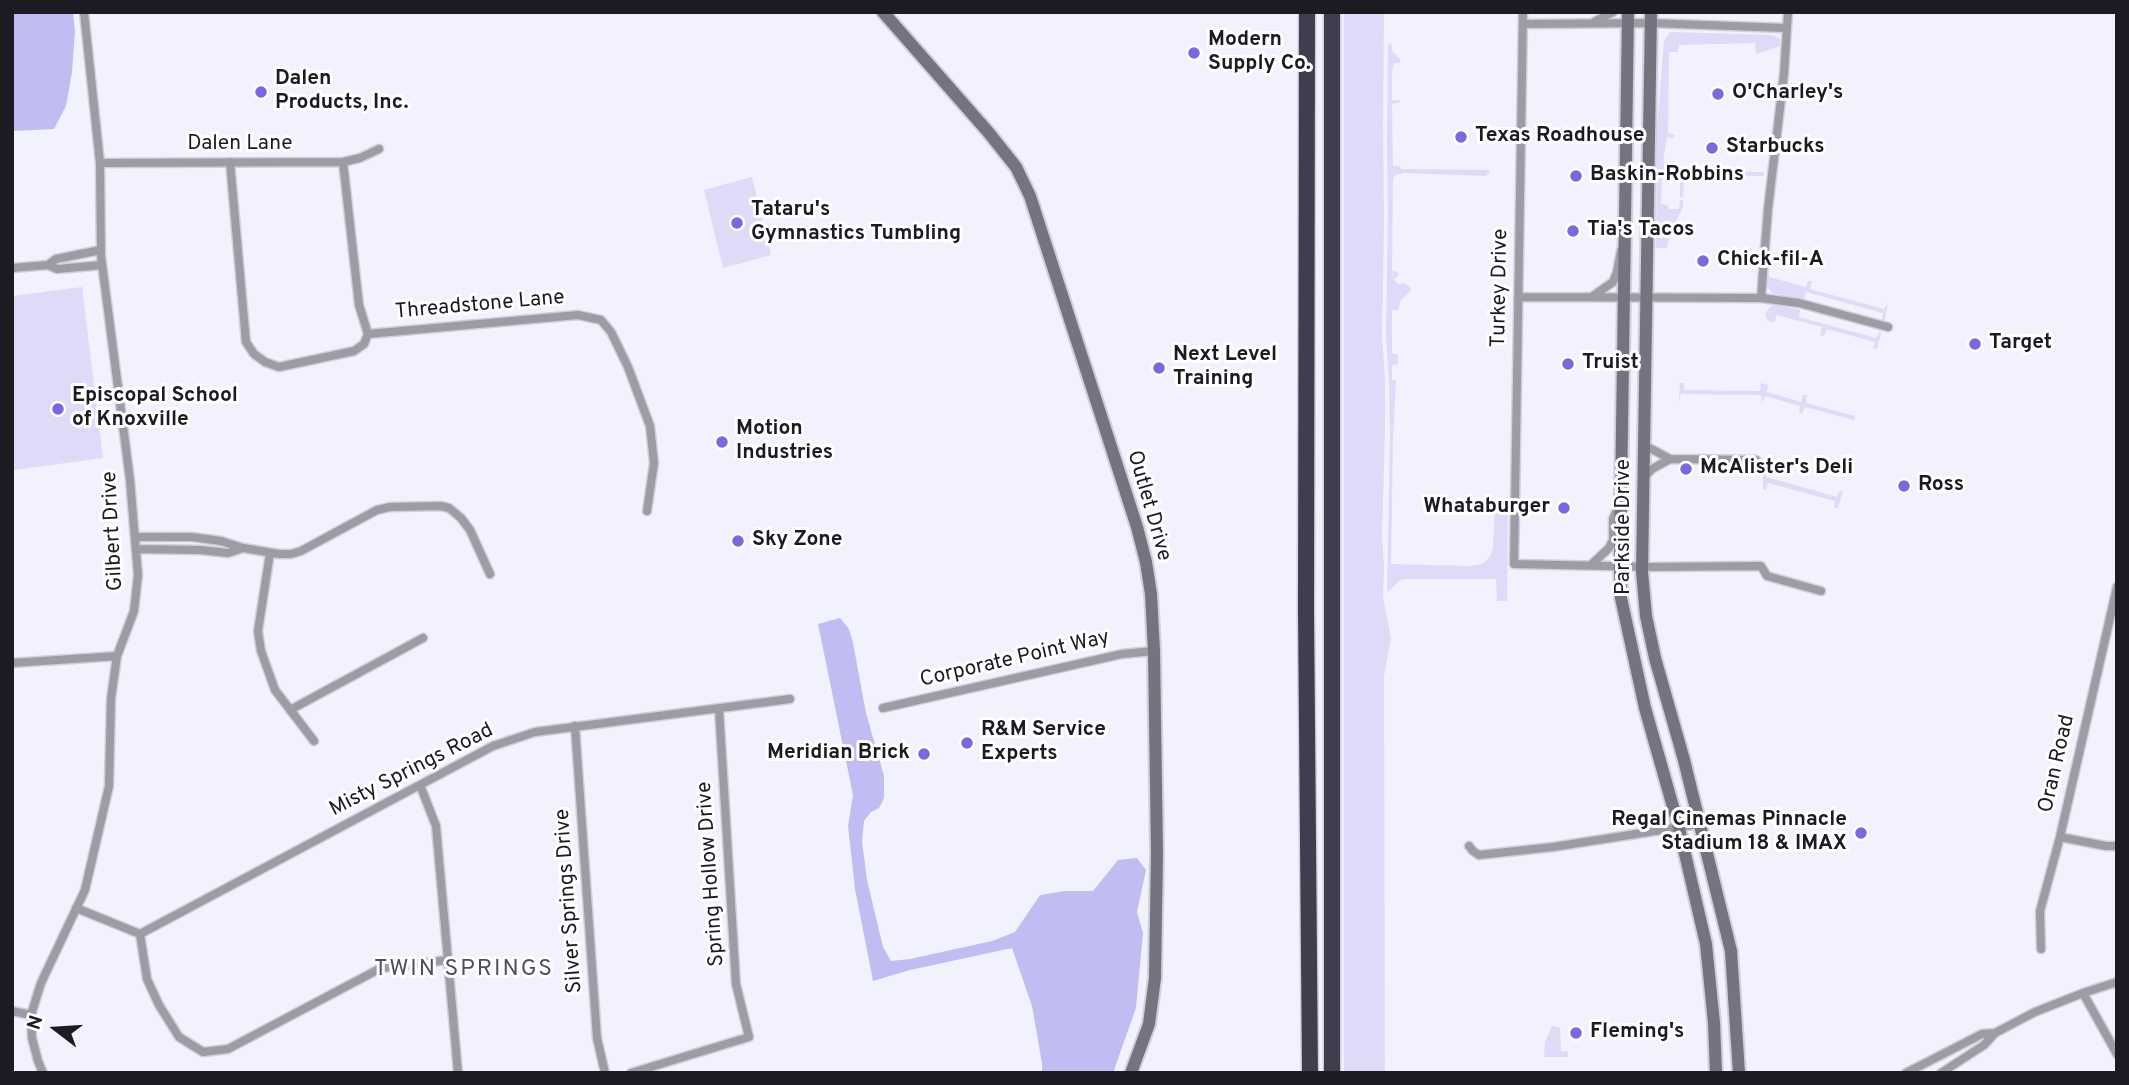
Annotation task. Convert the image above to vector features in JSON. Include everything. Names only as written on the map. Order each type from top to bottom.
[{"type":"highway","points":[[1295,12],[1307,92]]},
{"type":"highway","points":[[1307,12],[1306,623],[1310,1073]]},
{"type":"highway","points":[[1332,12],[1332,1073]]},
{"type":"street","name":"Gilbert Drive","points":[[43,1073],[32,1038],[30,1015],[41,983],[85,890],[109,786],[111,699],[117,656],[134,611],[138,575],[130,480],[101,250],[100,163],[84,12]]},
{"type":"street","name":"Outlet Drive","points":[[883,12],[989,133],[1016,167],[1030,195],[1141,543],[1152,594],[1154,651],[1157,840],[1155,978],[1149,1024],[1131,1073]]},
{"type":"street","name":"Turkey Drive","points":[[1524,12],[1514,564],[1590,566]]},
{"type":"street","points":[[1586,24],[1602,20],[1613,12]]},
{"type":"street","points":[[1760,298],[1788,12]]},
{"type":"street","points":[[1523,24],[1586,24],[1628,18],[1651,18],[1786,28]]},
{"type":"street","name":"Parkside Drive","points":[[1628,18],[1621,598],[1626,630],[1679,828],[1707,953],[1716,1073]]},
{"type":"street","name":"Parkside Drive","points":[[1651,18],[1642,567],[1646,615],[1731,951],[1739,1073]]},
{"type":"street","name":"Dalen Lane","points":[[100,163],[343,162],[379,149]]},
{"type":"street","name":"Threadstone Lane","points":[[230,162],[246,342],[254,354],[279,367],[354,351],[365,344],[368,334],[359,305],[343,162]]},
{"type":"street","points":[[1592,297],[1613,282],[1624,238]]},
{"type":"street","points":[[48,265],[57,259],[101,250]]},
{"type":"street","points":[[12,268],[48,265],[57,269],[103,265]]},
{"type":"street","points":[[1518,297],[1760,298],[1799,303],[1888,327]]},
{"type":"street","name":"Threadstone Lane","points":[[368,334],[578,315],[601,320],[611,332],[628,367],[650,426],[654,463],[648,511]]},
{"type":"street","points":[[1644,445],[1670,459],[1756,460]]},
{"type":"street","points":[[1643,477],[1651,469],[1670,459]]},
{"type":"street","points":[[1590,566],[1609,548],[1613,540],[1614,519],[1621,502]]},
{"type":"street","points":[[135,537],[192,537],[279,554],[301,551],[377,510],[390,507],[441,506],[449,508],[470,530],[490,574]]},
{"type":"street","points":[[136,549],[228,553],[243,548]]},
{"type":"street","points":[[270,553],[258,641],[275,690],[314,741]]},
{"type":"street","points":[[1590,566],[1761,566],[1768,576],[1821,591]]},
{"type":"street","name":"Oran Road","points":[[2040,949],[2040,911],[2060,837],[2117,587]]},
{"type":"street","points":[[290,710],[423,638]]},
{"type":"street","name":"Corporate Point Way","points":[[883,708],[1122,654],[1154,651]]},
{"type":"street","points":[[12,663],[117,656]]},
{"type":"street","name":"Misty Springs Road","points":[[140,934],[494,746],[535,732],[790,699]]},
{"type":"street","name":"Spring Hollow Drive","points":[[631,1073],[749,1037],[736,984],[719,709]]},
{"type":"street","name":"Silver Springs Drive","points":[[575,726],[597,1038],[605,1073]]},
{"type":"street","points":[[419,786],[436,827],[457,1073]]},
{"type":"street","points":[[1469,846],[1479,855],[1553,847],[1700,824]]},
{"type":"street","points":[[2060,837],[2117,846]]},
{"type":"street","points":[[76,908],[140,934],[147,979],[159,1005],[179,1037],[203,1052],[228,1049],[381,968],[448,960]]},
{"type":"street","points":[[1941,1073],[1984,1045],[1995,1033],[2035,1012],[2117,982]]},
{"type":"street","points":[[2083,993],[2117,1055]]},
{"type":"street","points":[[12,1011],[30,1015]]},
{"type":"street","points":[[1906,1073],[1982,1034],[1995,1033]]},
{"type":"street","points":[[1922,1064],[1927,1073]]},
{"type":"shaded area","points":[[12,12],[73,12],[75,32],[72,72],[66,106],[54,129],[12,131]]},
{"type":"shaded area","points":[[1344,12],[1384,12],[1382,334],[1385,428],[1382,536],[1383,597],[1391,638],[1384,676],[1385,1073],[1344,1073]]},
{"type":"shaded area","points":[[1670,32],[1773,35],[1780,39],[1781,46],[1756,54],[1755,43],[1679,45],[1678,52],[1669,52],[1668,133],[1675,135],[1673,138],[1667,137],[1663,162],[1670,164],[1670,172],[1668,176],[1662,176],[1661,204],[1668,205],[1669,209],[1679,209],[1680,200],[1683,200],[1683,207],[1670,233],[1667,248],[1656,248],[1657,128],[1664,41]]},
{"type":"shaded area","points":[[1391,43],[1392,51],[1400,59],[1400,63],[1393,66],[1392,74],[1392,100],[1400,102],[1392,104],[1393,166],[1399,166],[1401,169],[1490,172],[1486,176],[1404,173],[1393,178],[1392,277],[1393,271],[1396,271],[1399,275],[1394,279],[1398,284],[1404,283],[1411,288],[1401,300],[1398,310],[1392,310],[1392,353],[1398,355],[1398,364],[1392,365],[1392,380],[1396,381],[1391,564],[1482,564],[1489,558],[1493,548],[1495,505],[1506,500],[1507,601],[1497,601],[1496,579],[1402,579],[1387,592],[1390,438],[1386,334],[1387,143],[1388,45]]},
{"type":"shaded area","points":[[1681,171],[1763,172],[1764,176],[1690,175],[1684,180],[1683,197],[1680,197]]},
{"type":"shaded area","name":"Tataru's Gymnastics Tumbling","points":[[752,177],[771,255],[723,268],[704,190]]},
{"type":"shaded area","points":[[1769,270],[1769,277],[1806,287],[1808,281],[1812,281],[1810,289],[1884,309],[1888,303],[1885,320],[1882,320],[1883,313],[1806,292],[1804,299],[1772,293],[1766,285]]},
{"type":"shaded area","points":[[82,287],[103,458],[14,470],[12,296]]},
{"type":"shaded area","points":[[1775,305],[1800,310],[1799,317],[1876,338],[1880,331],[1877,349],[1873,348],[1875,342],[1827,329],[1824,336],[1820,335],[1822,327],[1777,315],[1774,322],[1768,321],[1766,313]]},
{"type":"shaded area","points":[[1680,383],[1684,383],[1684,390],[1760,391],[1761,383],[1768,385],[1767,392],[1801,402],[1803,395],[1807,395],[1806,403],[1855,416],[1854,420],[1805,407],[1802,414],[1799,412],[1800,406],[1765,396],[1762,403],[1761,395],[1681,394],[1679,401]]},
{"type":"shaded area","points":[[1763,469],[1768,470],[1766,477],[1837,497],[1839,492],[1843,491],[1838,508],[1834,508],[1835,501],[1768,483],[1766,490],[1763,489]]},
{"type":"shaded area","points":[[840,618],[849,629],[853,643],[866,713],[884,776],[884,798],[879,808],[871,812],[864,821],[862,841],[867,880],[883,947],[891,961],[992,941],[1015,932],[1040,895],[1065,891],[1093,891],[1118,860],[1137,858],[1146,870],[1137,912],[1143,933],[1136,1008],[1113,1073],[1042,1073],[1032,1006],[1012,948],[910,970],[873,981],[855,889],[848,826],[853,795],[818,624]]},
{"type":"shaded area","points":[[1552,1026],[1560,1028],[1561,1051],[1568,1052],[1568,1057],[1544,1057],[1545,1042]]},
{"type":"place","name":"Modern Supply Co.","points":[[1194,53]]},
{"type":"place","name":"Dalen Products, Inc.","points":[[261,92]]},
{"type":"place","name":"O'Charley's","points":[[1718,94]]},
{"type":"place","name":"Texas Roadhouse","points":[[1461,137]]},
{"type":"place","name":"Starbucks","points":[[1712,148]]},
{"type":"place","name":"Baskin-Robbins","points":[[1576,176]]},
{"type":"place","name":"Tataru's Gymnastics Tumbling","points":[[737,223]]},
{"type":"place","name":"Tia's Tacos","points":[[1573,231]]},
{"type":"place","name":"Chick-fil-A","points":[[1703,261]]},
{"type":"place","name":"Target","points":[[1975,344]]},
{"type":"place","name":"Truist","points":[[1568,364]]},
{"type":"place","name":"Next Level Training","points":[[1159,368]]},
{"type":"place","name":"Episcopal School of Knoxville","points":[[58,409]]},
{"type":"place","name":"Motion Industries","points":[[722,442]]},
{"type":"place","name":"McAlister's Deli","points":[[1686,469]]},
{"type":"place","name":"Ross","points":[[1904,486]]},
{"type":"place","name":"Whataburger","points":[[1564,508]]},
{"type":"place","name":"Sky Zone","points":[[738,541]]},
{"type":"place","name":"R&M Service Experts","points":[[967,743]]},
{"type":"place","name":"Meridian Brick","points":[[924,754]]},
{"type":"place","name":"Regal Cinemas Pinnacle Stadium 18 & IMAX","points":[[1861,833]]},
{"type":"place","name":"Fleming's","points":[[1576,1033]]},
{"type":"district","name":"TWIN SPRINGS","points":[[464,970]]}]
